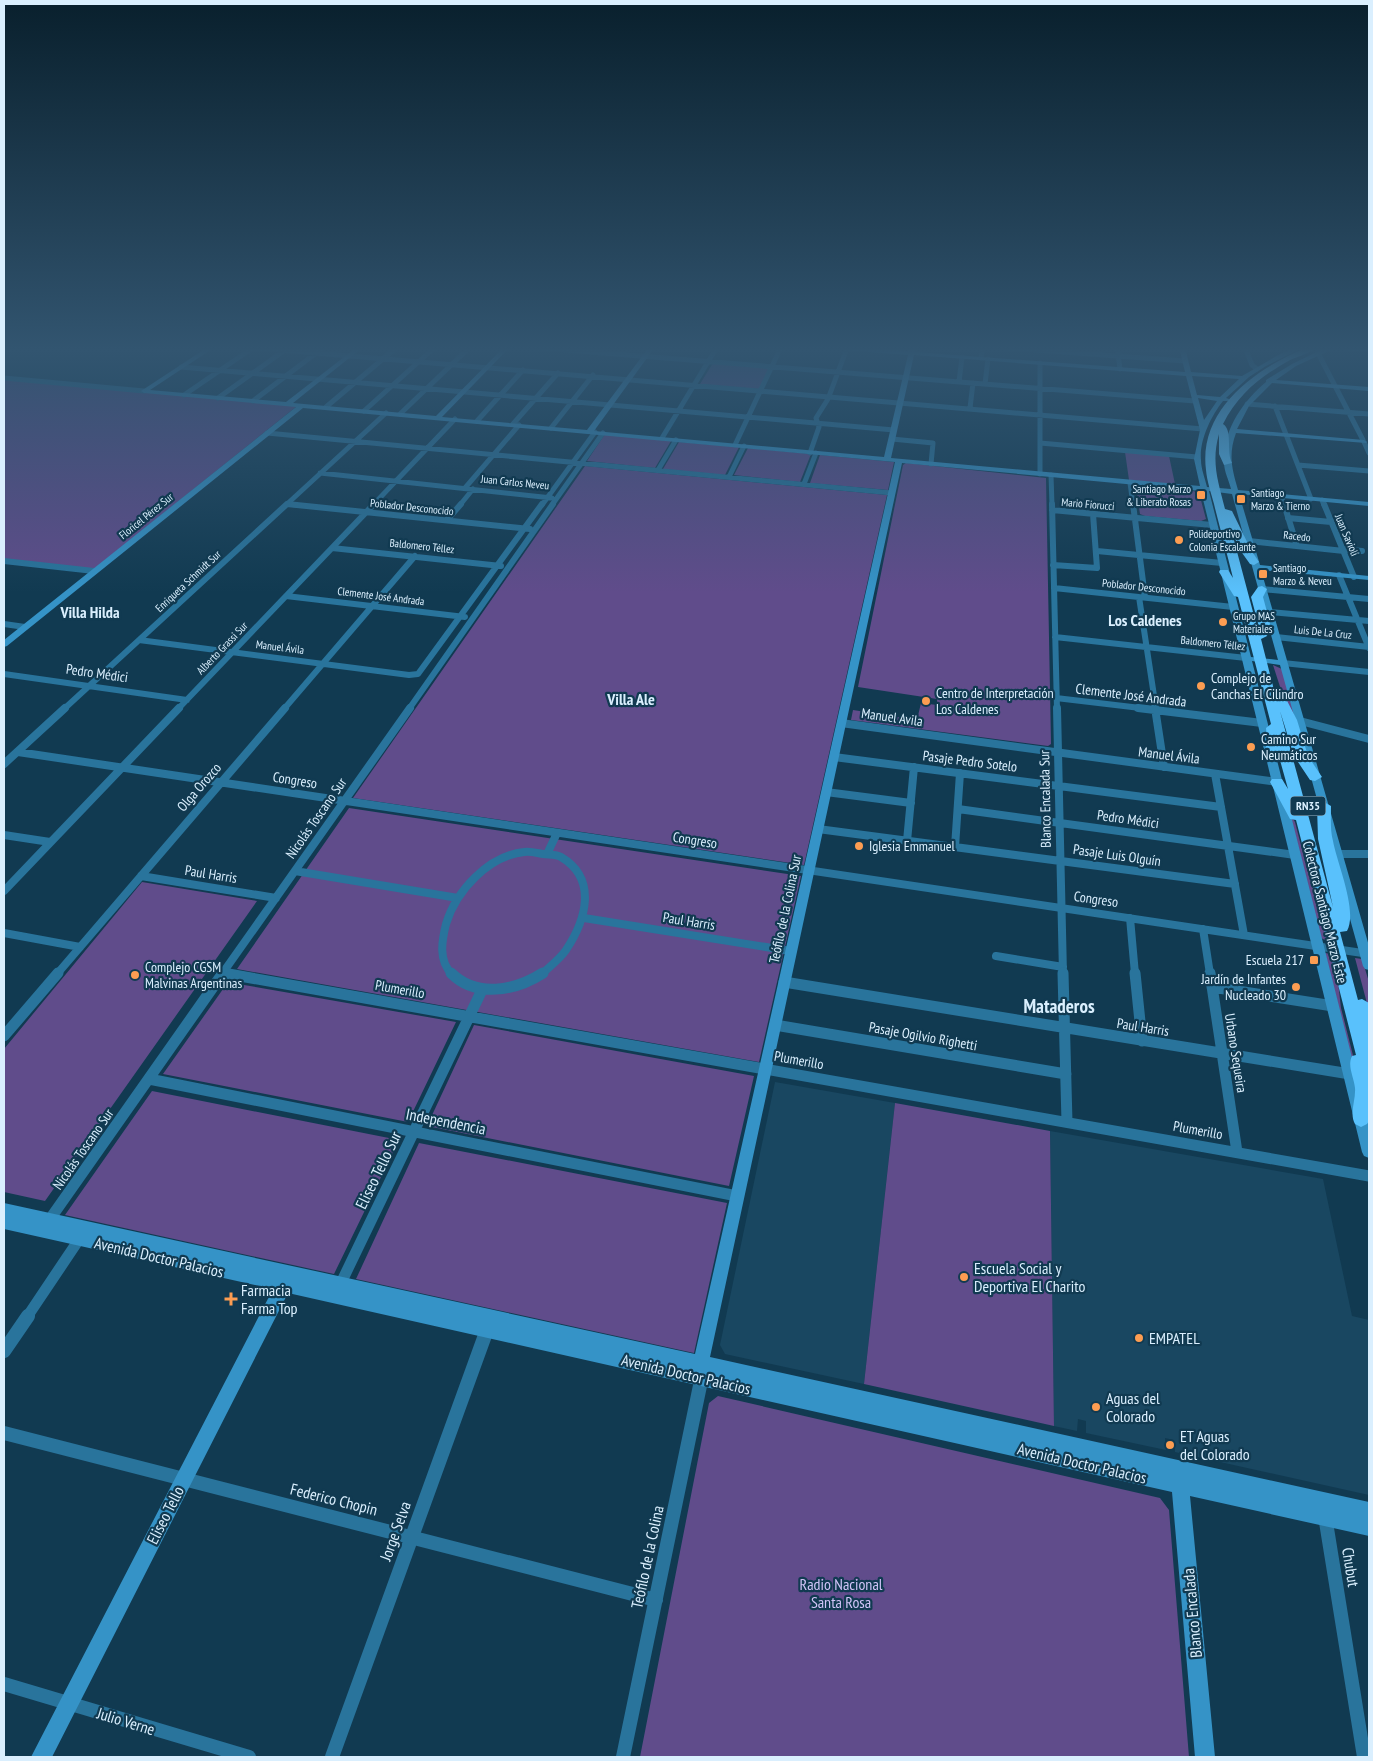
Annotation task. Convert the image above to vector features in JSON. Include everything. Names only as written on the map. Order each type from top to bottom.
[{"type":"highway","points":[[1199,447],[1208,437],[1211,429]]},
{"type":"highway","name":"RN35","points":[[1215,429],[1211,446],[1210,470],[1224,510],[1257,632],[1258,660],[1266,682],[1322,892],[1369,1030]]},
{"type":"highway","name":"RN35","points":[[1218,491],[1216,462],[1221,429]]},
{"type":"highway","points":[[1223,429],[1222,453],[1227,463]]},
{"type":"highway","points":[[1224,510],[1220,524],[1224,544],[1222,564],[1237,590],[1244,617],[1257,632],[1264,622],[1257,597],[1262,589]]},
{"type":"highway","points":[[1224,510],[1236,528],[1243,549],[1255,564]]},
{"type":"highway","name":"RN35","points":[[1258,660],[1277,693],[1341,927],[1345,979],[1369,1071]]},
{"type":"highway","points":[[1266,682],[1267,706],[1274,739],[1271,757]]},
{"type":"highway","points":[[1277,693],[1292,720],[1301,756],[1316,777]]},
{"type":"highway","points":[[1277,782],[1297,820],[1312,873],[1322,892]]},
{"type":"highway","points":[[1324,806],[1326,839],[1341,900],[1341,927]]},
{"type":"highway","points":[[1345,979],[1345,1010],[1364,1085],[1361,1119]]},
{"type":"street","name":"Floricel Pérez Sur","points":[[4,644],[272,429]]},
{"type":"street","name":"Enriqueta Schmidt Sur","points":[[4,764],[368,429]]},
{"type":"street","name":"Alberto Grassi Sur","points":[[4,891],[446,429]]},
{"type":"street","points":[[465,488],[513,429]]},
{"type":"street","points":[[568,429],[1369,504]]},
{"type":"street","points":[[662,438],[667,429]]},
{"type":"street","points":[[735,445],[742,429]]},
{"type":"street","points":[[804,484],[818,429]]},
{"type":"street","points":[[885,429],[894,430],[887,460]]},
{"type":"street","points":[[1040,429],[1040,474]]},
{"type":"street","name":"Colectora Santiago Marzo Este","points":[[1203,429],[1197,457],[1203,490],[1233,606],[1258,660],[1262,723],[1369,1152]]},
{"type":"street","points":[[1284,429],[1311,499]]},
{"type":"street","points":[[1358,429],[1369,453]]},
{"type":"street","points":[[462,617],[593,431]]},
{"type":"street","points":[[1234,431],[1365,441]]},
{"type":"street","name":"Colectora Santiago Marzo Este","points":[[1234,431],[1227,463],[1369,966]]},
{"type":"street","name":"Nicolás Toscano Sur","points":[[50,1219],[603,432]]},
{"type":"street","points":[[267,433],[892,492]]},
{"type":"street","points":[[892,439],[933,443],[932,464]]},
{"type":"street","points":[[658,470],[676,440]]},
{"type":"street","points":[[1040,443],[1197,457]]},
{"type":"street","points":[[729,477],[744,446]]},
{"type":"street","name":"Teófilo de la Colina Sur","points":[[701,1370],[737,1196],[899,461]]},
{"type":"street","points":[[1298,465],[1369,471]]},
{"type":"street","name":"Juan Carlos Neveu","points":[[320,473],[557,498]]},
{"type":"street","name":"Blanco Encalada Sur","points":[[1051,475],[1067,1122]]},
{"type":"street","points":[[1130,483],[1140,555],[1145,647],[1164,767]]},
{"type":"street","points":[[447,520],[473,489]]},
{"type":"street","points":[[1280,496],[1297,546]]},
{"type":"street","name":"Juan Savioli","points":[[1322,500],[1354,577]]},
{"type":"street","name":"Poblador Desconocido","points":[[286,504],[535,529]]},
{"type":"street","name":"Mario Fiorucci","points":[[1052,510],[1212,525]]},
{"type":"street","points":[[1053,565],[1097,568],[1093,514]]},
{"type":"street","points":[[1288,518],[1331,522]]},
{"type":"street","name":"Racedo","points":[[1249,542],[1343,550]]},
{"type":"street","name":"Baldomero Téllez","points":[[332,548],[509,566]]},
{"type":"street","points":[[1343,550],[1362,550]]},
{"type":"street","points":[[1097,551],[1222,564]]},
{"type":"street","name":"Olga Orozco","points":[[4,1036],[415,556]]},
{"type":"street","points":[[5,562],[94,571]]},
{"type":"street","points":[[1255,564],[1369,578]]},
{"type":"street","name":"Juan Savioli","points":[[1340,575],[1369,647]]},
{"type":"street","name":"Poblador Desconocido","points":[[1054,588],[1233,606]]},
{"type":"street","points":[[1262,589],[1369,599]]},
{"type":"street","name":"Clemente José Andrada","points":[[286,596],[473,618]]},
{"type":"street","points":[[1269,612],[1369,621]]},
{"type":"street","name":"Manuel Ávila","points":[[139,640],[411,675],[418,674],[462,617]]},
{"type":"street","points":[[4,624],[25,627]]},
{"type":"street","name":"Baldomero Téllez","points":[[1055,637],[1369,672]]},
{"type":"street","name":"Luis De La Cruz","points":[[1276,637],[1369,647]]},
{"type":"street","name":"Pedro Médici","points":[[4,674],[187,700]]},
{"type":"street","name":"Clemente José Andrada","points":[[1056,698],[1262,723]]},
{"type":"street","points":[[1300,720],[1369,739]]},
{"type":"street","name":"Manuel Avila","points":[[841,723],[1058,752]]},
{"type":"street","name":"Congreso","points":[[18,752],[809,871],[1318,945],[1367,954]]},
{"type":"street","name":"Manuel Ávila","points":[[1058,752],[1277,782]]},
{"type":"street","name":"Pasaje Pedro Sotelo","points":[[834,757],[1221,807]]},
{"type":"street","points":[[907,841],[914,767]]},
{"type":"street","points":[[955,847],[960,773]]},
{"type":"street","points":[[1215,774],[1244,935]]},
{"type":"street","points":[[826,792],[910,803]]},
{"type":"street","name":"Pedro Médici","points":[[958,809],[1295,855]]},
{"type":"street","name":"Pasaje Luis Olguín","points":[[818,829],[1235,884]]},
{"type":"street","points":[[548,852],[557,833]]},
{"type":"street","points":[[4,835],[50,842]]},
{"type":"street","points":[[524,852],[548,852],[568,860],[581,874],[586,891],[584,918],[572,943],[546,970],[516,986],[482,990],[456,978],[445,964],[442,956],[443,932],[458,898],[480,874],[500,860],[524,852]]},
{"type":"street","points":[[1337,854],[1369,854]]},
{"type":"street","points":[[295,872],[458,898]]},
{"type":"street","name":"Paul Harris","points":[[141,876],[276,898]]},
{"type":"street","name":"Paul Harris","points":[[584,918],[791,951]]},
{"type":"street","points":[[1130,918],[1142,1041]]},
{"type":"street","name":"Urbano Sequeira","points":[[1203,929],[1238,1152]]},
{"type":"street","points":[[4,933],[80,947]]},
{"type":"street","points":[[996,956],[1063,967]]},
{"type":"street","name":"Plumerillo","points":[[223,973],[1369,1176]]},
{"type":"street","name":"Paul Harris","points":[[784,982],[1350,1074]]},
{"type":"street","points":[[1212,987],[1333,1006]]},
{"type":"street","name":"Eliseo Tello Sur","points":[[341,1284],[482,990]]},
{"type":"street","name":"Pasaje Ogilvio Righetti","points":[[775,1024],[1066,1074]]},
{"type":"street","name":"Independencia","points":[[149,1079],[737,1196]]},
{"type":"street","name":"Avenida Doctor Palacios","points":[[4,1209],[50,1219],[83,1233]]},
{"type":"street","name":"Avenida Doctor Palacios","points":[[4,1222],[83,1233],[1324,1509],[1369,1527]]},
{"type":"street","points":[[4,1351],[83,1233]]},
{"type":"street","name":"Avenida Doctor Palacios","points":[[287,1278],[341,1284],[489,1323]]},
{"type":"street","name":"Eliseo Tello","points":[[41,1757],[287,1278]]},
{"type":"street","name":"Jorge Selva","points":[[332,1757],[489,1323]]},
{"type":"street","name":"Teófilo de la Colina","points":[[623,1757],[701,1370]]},
{"type":"street","name":"Federico Chopin","points":[[4,1432],[656,1600]]},
{"type":"street","name":"Blanco Encalada","points":[[1180,1477],[1205,1757]]},
{"type":"street","name":"Avenida Doctor Palacios","points":[[1324,1509],[1369,1511]]},
{"type":"street","name":"Chubut","points":[[1324,1509],[1364,1757]]},
{"type":"street","name":"Julio Verne","points":[[4,1684],[249,1757]]},
{"type":"shaded area","points":[[775,1082],[895,1103],[864,1384],[725,1354],[720,1345]]},
{"type":"shaded area","points":[[1050,1131],[1323,1179],[1352,1316],[1369,1320],[1369,1495],[1175,1452],[1174,1440],[1165,1438],[1166,1450],[1086,1433],[1086,1421],[1078,1419],[1077,1431],[1054,1426]]},
{"type":"green space","points":[[4,429],[268,429],[94,569],[4,559]]},
{"type":"green space","points":[[605,434],[671,441],[655,468],[587,461]]},
{"type":"green space","points":[[679,442],[739,447],[725,475],[663,469]]},
{"type":"green space","points":[[748,448],[811,454],[800,482],[734,475]]},
{"type":"green space","points":[[1125,452],[1169,456],[1175,484],[1129,480]]},
{"type":"green space","points":[[820,455],[894,462],[888,490],[810,483]]},
{"type":"green space","points":[[906,463],[1046,478],[1051,744],[1048,746],[851,720],[853,710],[917,720],[921,703],[937,705],[937,699],[858,687],[903,465]]},
{"type":"green space","points":[[585,466],[887,495],[804,865],[353,798]]},
{"type":"green space","points":[[1136,487],[1199,493],[1206,519],[1201,521],[1140,514]]},
{"type":"green space","points":[[1273,665],[1282,669],[1306,756],[1283,696]]},
{"type":"green space","points":[[349,808],[801,876],[759,1062],[237,969]]},
{"type":"green space","points":[[1290,814],[1295,822],[1307,869],[1317,892],[1329,942],[1321,938]]},
{"type":"green space","name":"Complejo CGSM Malvinas Argentinas","points":[[142,882],[257,901],[45,1201],[4,1192],[4,1049]]},
{"type":"green space","points":[[1325,953],[1332,954],[1337,973],[1341,1008],[1361,1087],[1359,1088]]},
{"type":"green space","points":[[1355,958],[1362,959],[1369,982],[1369,1011]]},
{"type":"green space","points":[[228,982],[456,1022],[408,1122],[163,1074]]},
{"type":"green space","points":[[474,1025],[754,1076],[729,1186],[427,1126]]},
{"type":"green space","points":[[152,1091],[399,1140],[334,1274],[65,1215]]},
{"type":"green space","name":"Escuela Social y Deportiva El Charito","points":[[895,1103],[1050,1131],[1054,1426],[864,1384]]},
{"type":"green space","points":[[419,1143],[727,1203],[694,1353],[356,1279]]},
{"type":"green space","name":"Radio Nacional Santa Rosa","points":[[718,1396],[1160,1498],[1169,1510],[1189,1757],[640,1757],[709,1403]]},
{"type":"place","name":"Santiago Marzo & Liberato Rosas","points":[[1201,495]]},
{"type":"place","name":"Santiago Marzo & Tierno","points":[[1241,499]]},
{"type":"place","name":"Polideportivo Colonia Escalante","points":[[1179,540]]},
{"type":"place","name":"Santiago Marzo & Neveu","points":[[1263,574]]},
{"type":"place","name":"Grupo MAS Materiales","points":[[1223,622]]},
{"type":"place","name":"Complejo de Canchas El Cilindro","points":[[1201,686]]},
{"type":"place","name":"Centro de Interpretación Los Caldenes","points":[[926,701]]},
{"type":"place","name":"Camino Sur Neumáticos","points":[[1251,747]]},
{"type":"place","name":"Iglesia Emmanuel","points":[[859,846]]},
{"type":"place","name":"Escuela 217","points":[[1314,960]]},
{"type":"place","name":"Complejo CGSM Malvinas Argentinas","points":[[135,975]]},
{"type":"place","name":"Jardín de Infantes Nucleado 30","points":[[1296,987]]},
{"type":"place","name":"Escuela Social y Deportiva El Charito","points":[[964,1277]]},
{"type":"place","name":"Farmacia Farma Top","points":[[231,1299]]},
{"type":"place","name":"EMPATEL","points":[[1139,1338]]},
{"type":"place","name":"Aguas del Colorado","points":[[1096,1407]]},
{"type":"place","name":"ET Aguas del Colorado","points":[[1170,1445]]},
{"type":"district","name":"Villa Hilda","points":[[90,612]]},
{"type":"district","name":"Los Caldenes","points":[[1145,620]]},
{"type":"district","name":"Villa Ale","points":[[631,699]]},
{"type":"district","name":"Mataderos","points":[[1059,1006]]}]
